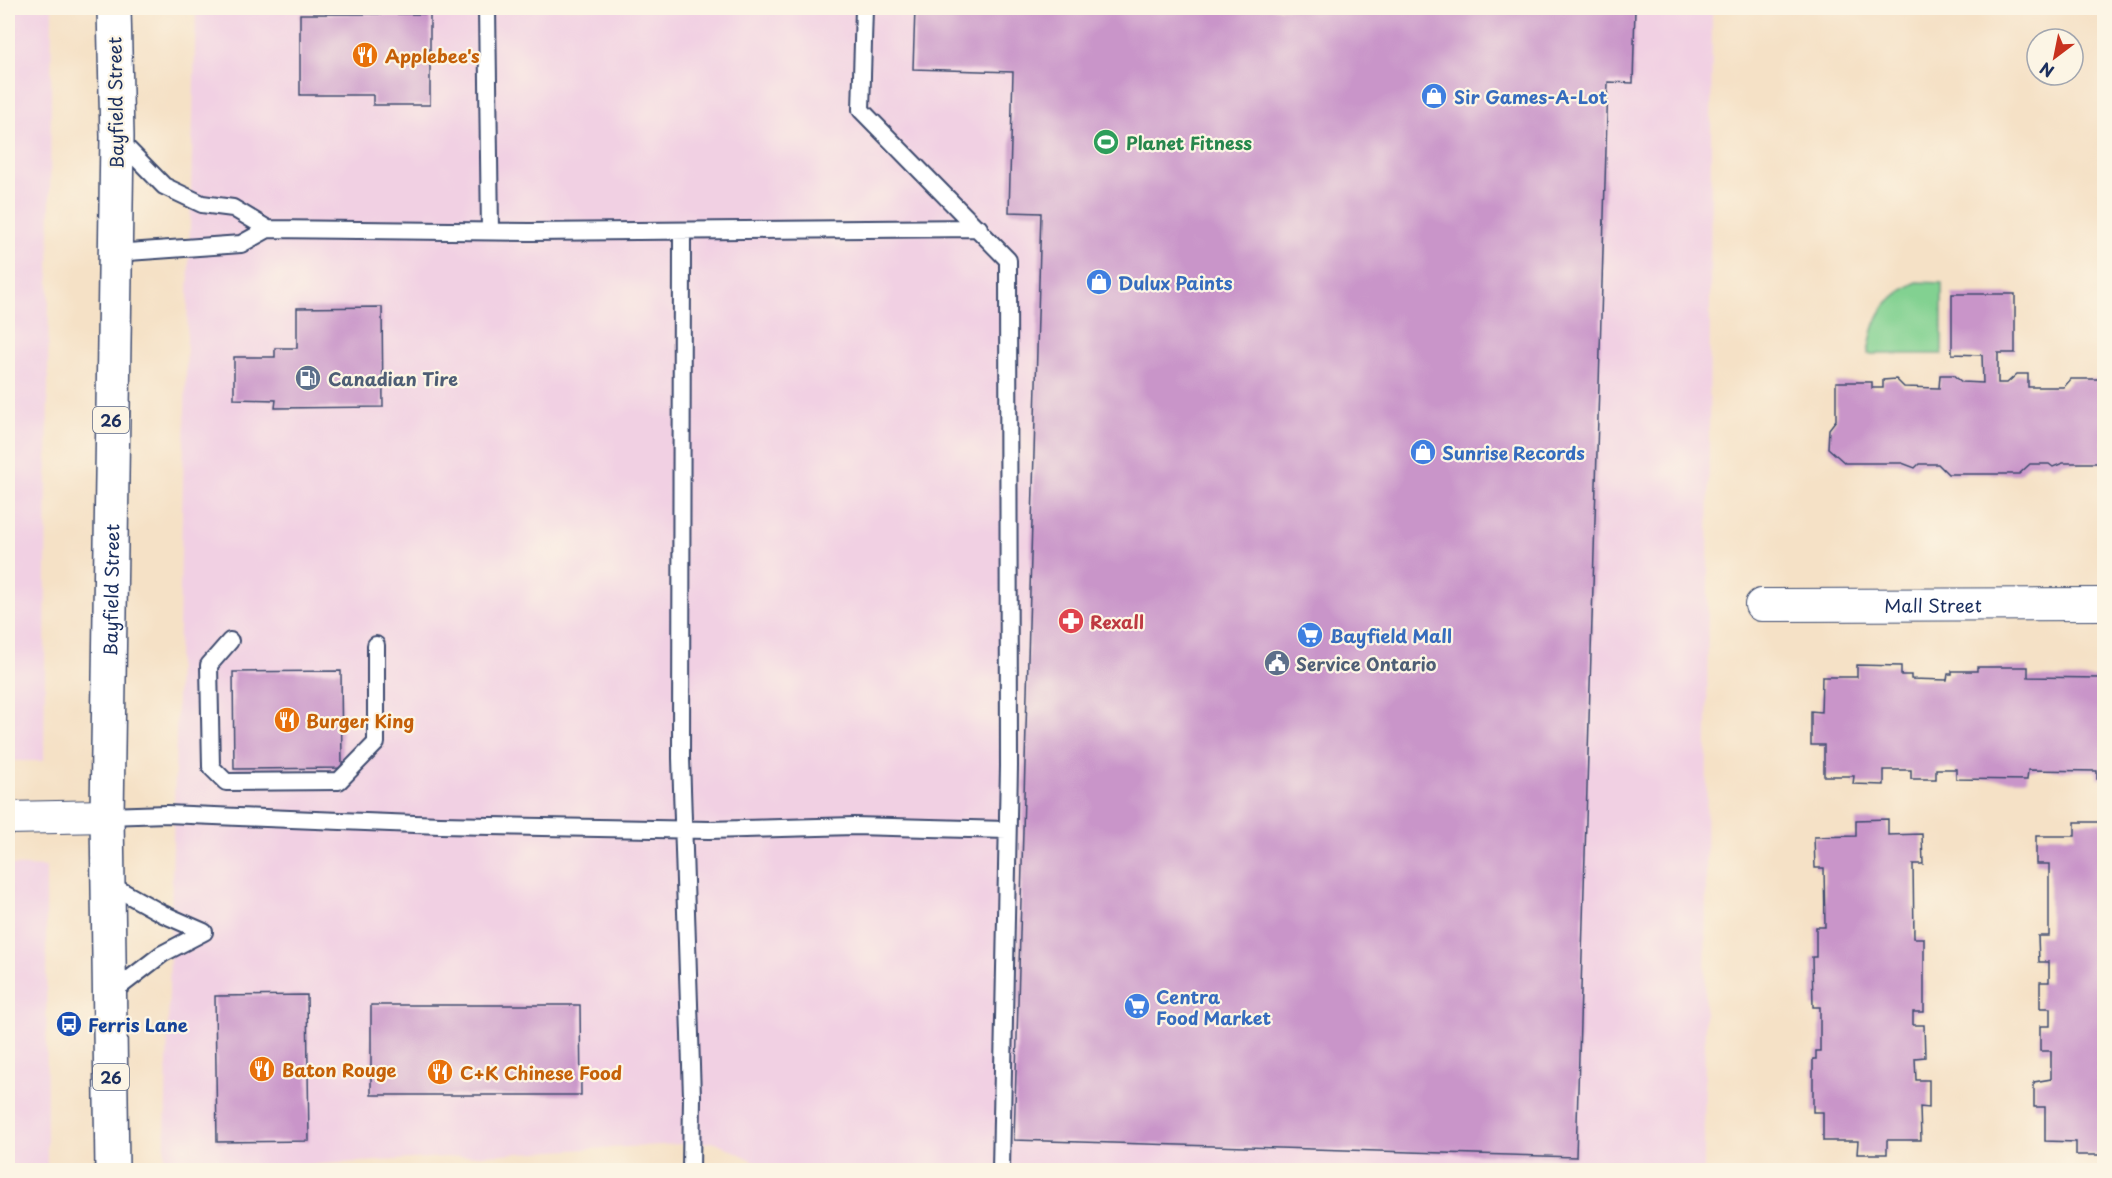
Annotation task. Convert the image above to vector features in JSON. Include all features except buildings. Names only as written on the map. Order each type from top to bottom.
[{"type":"main road","name":"Bayfield Street","points":[[112,1170],[107,816],[117,137],[114,8]]},
{"type":"street","name":"Mall Street","points":[[1761,605],[2104,604]]},
{"type":"street","points":[[8,818],[107,816]]},
{"type":"lane","points":[[487,8],[490,231]]},
{"type":"lane","points":[[864,8],[861,110],[1008,260],[1009,766],[1001,1170]]},
{"type":"lane","points":[[117,137],[132,156],[164,186],[202,204],[233,208],[268,229]]},
{"type":"lane","points":[[114,253],[241,244],[268,229],[682,231],[979,228]]},
{"type":"lane","points":[[682,231],[682,829],[692,1096],[691,1170]]},
{"type":"lane","points":[[230,641],[209,665],[211,767],[226,782],[339,781],[376,743],[376,645]]},
{"type":"lane","points":[[107,816],[166,813],[440,825],[682,829],[854,826],[1007,830]]},
{"type":"lane","points":[[107,883],[163,914],[204,932],[162,954],[110,994]]},
{"type":"shaded area","points":[[8,8],[52,8],[44,761],[8,761]]},
{"type":"shaded area","points":[[196,8],[1712,8],[1704,1170],[772,1170],[716,1142],[216,1170],[164,1170]]},
{"type":"shaded area","points":[[8,865],[46,867],[47,1170],[8,1170]]},
{"type":"green space","points":[[1917,282],[1942,283],[1942,354],[1868,354],[1873,330],[1882,310],[1896,295]]},
{"type":"place","name":"Applebee's","points":[[365,55]]},
{"type":"place","name":"Sir Games-A-Lot","points":[[1434,96]]},
{"type":"place","name":"Planet Fitness","points":[[1106,142]]},
{"type":"place","name":"Dulux Paints","points":[[1099,282]]},
{"type":"place","name":"Canadian Tire","points":[[308,378]]},
{"type":"place","name":"Sunrise Records","points":[[1423,452]]},
{"type":"place","name":"Rexall","points":[[1071,621]]},
{"type":"place","name":"Bayfield Mall","points":[[1310,635]]},
{"type":"place","name":"Service Ontario","points":[[1277,663]]},
{"type":"place","name":"Burger King","points":[[287,720]]},
{"type":"place","name":"Centra Food Market","points":[[1137,1006]]},
{"type":"place","name":"Ferris Lane","points":[[69,1024]]},
{"type":"place","name":"Baton Rouge","points":[[262,1069]]},
{"type":"place","name":"C+K Chinese Food","points":[[440,1072]]}]
